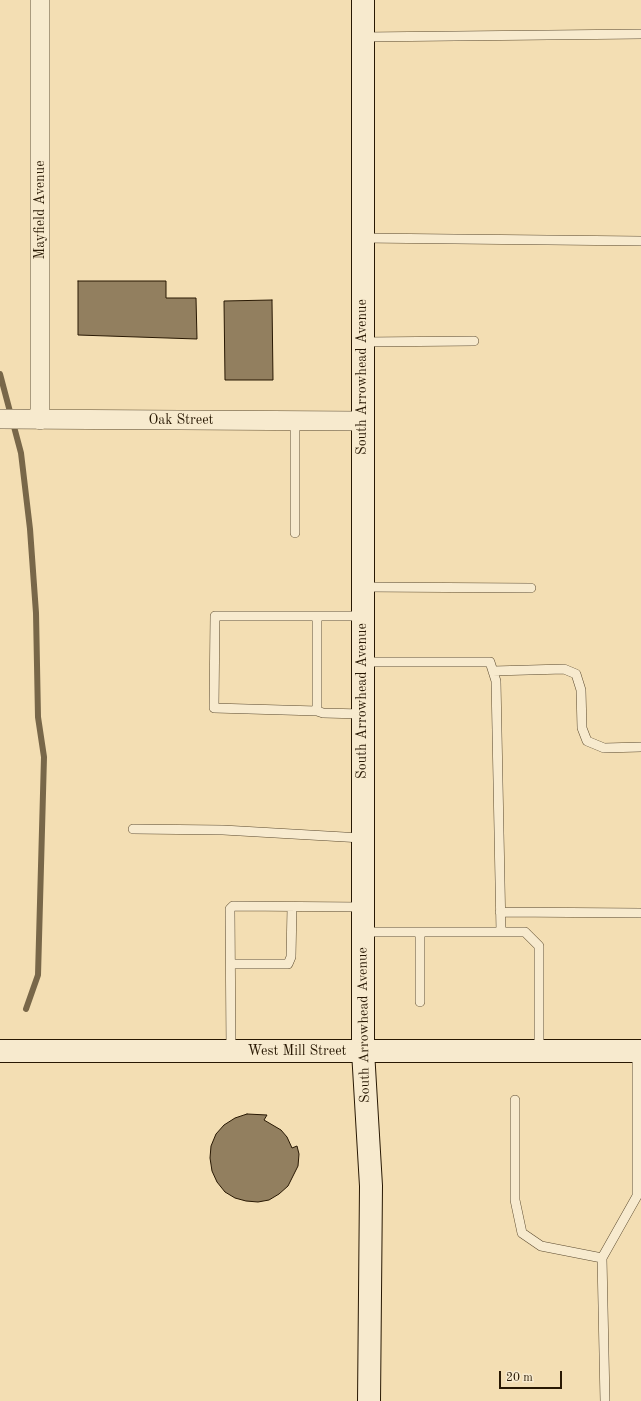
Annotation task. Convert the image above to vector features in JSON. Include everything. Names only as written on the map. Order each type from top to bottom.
[{"type":"main road","name":"South Arrowhead Avenue","points":[[363,0],[362,932],[363,1051],[370,1186],[369,1401]]},
{"type":"main road","name":"West Mill Street","points":[[0,1051],[639,1051]]},
{"type":"street","name":"Mayfield Avenue","points":[[40,0],[40,420]]},
{"type":"street","name":"Oak Street","points":[[7,419],[362,421]]},
{"type":"lane","points":[[363,37],[641,34]]},
{"type":"lane","points":[[362,238],[641,241]]},
{"type":"lane","points":[[362,342],[474,341]]},
{"type":"lane","points":[[295,421],[295,533]]},
{"type":"lane","points":[[362,588],[531,588]]},
{"type":"lane","points":[[362,616],[215,616],[214,708],[362,714]]},
{"type":"lane","points":[[317,616],[317,711]]},
{"type":"lane","points":[[362,662],[490,662],[496,681],[500,932]]},
{"type":"lane","points":[[493,671],[564,669],[576,674],[581,690],[582,728],[587,741],[604,748],[641,747]]},
{"type":"lane","points":[[133,829],[223,830],[362,838]]},
{"type":"lane","points":[[231,1051],[230,909],[233,906],[363,907]]},
{"type":"lane","points":[[231,964],[288,964],[291,958],[292,907]]},
{"type":"lane","points":[[500,912],[641,912]]},
{"type":"lane","points":[[362,932],[526,932],[539,946],[539,1051]]},
{"type":"lane","points":[[420,932],[420,1002]]},
{"type":"lane","points":[[605,1401],[602,1258],[637,1196],[639,1051]]},
{"type":"lane","points":[[515,1100],[515,1200],[522,1233],[541,1246],[602,1258]]},
{"type":"building","points":[[78,281],[166,281],[166,298],[196,298],[197,339],[78,335]]},
{"type":"building","points":[[272,300],[273,380],[225,380],[224,301]]},
{"type":"building","points":[[247,1114],[267,1115],[264,1120],[281,1130],[287,1137],[292,1148],[297,1146],[299,1154],[298,1166],[288,1186],[269,1200],[258,1202],[235,1198],[225,1192],[217,1182],[212,1171],[210,1158],[211,1146],[216,1134],[224,1125],[235,1118]]},
{"type":"waterway","points":[[0,374],[21,453],[30,529],[36,613],[38,717],[44,757],[38,975],[26,1009]]}]
